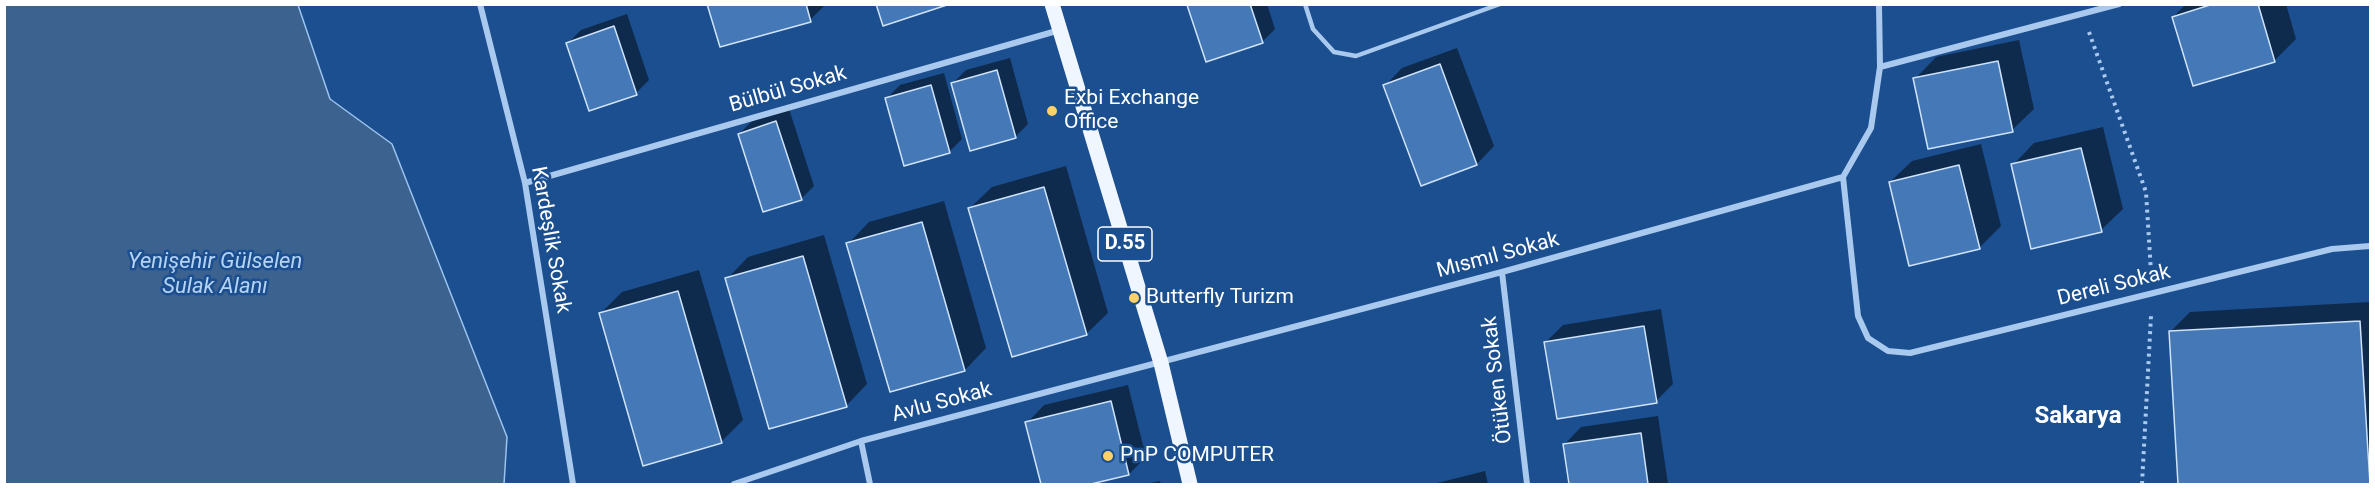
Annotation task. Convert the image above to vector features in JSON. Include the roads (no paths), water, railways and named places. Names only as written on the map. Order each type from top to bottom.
[{"type":"main road","name":"D.55","points":[[1052,4],[1161,363],[1191,484]]},
{"type":"street","name":"Kardeşlik Sokak","points":[[480,4],[525,183],[573,484]]},
{"type":"street","points":[[1843,177],[1871,128],[1880,67],[1880,4]]},
{"type":"street","points":[[1880,67],[2119,4]]},
{"type":"street","name":"Bülbül Sokak","points":[[525,183],[1060,30]]},
{"type":"street","name":"Mısmıl Sokak","points":[[1161,363],[1502,272],[1843,177]]},
{"type":"street","name":"Dereli Sokak","points":[[1843,177],[1858,316],[1868,338],[1888,351],[1910,353],[2332,249],[2370,246]]},
{"type":"street","name":"Ötüken Sokak","points":[[1502,272],[1527,484]]},
{"type":"street","name":"Avlu Sokak","points":[[734,484],[861,441],[1161,363]]},
{"type":"street","points":[[861,441],[870,484]]},
{"type":"lane","points":[[1305,4],[1313,29],[1334,52],[1356,56],[1500,4]]},
{"type":"water","name":"Yenişehir Gülselen Sulak Alanı","points":[[4,5],[298,5],[330,99],[392,144],[507,437],[504,484],[5,484]]},
{"type":"place","name":"Exbi Exchange Office","points":[[1052,111]]},
{"type":"place","name":"Butterfly Turizm","points":[[1134,298]]},
{"type":"place","name":"PnP COMPUTER","points":[[1108,456]]},
{"type":"district","name":"Sakarya","points":[[2078,417]]}]
